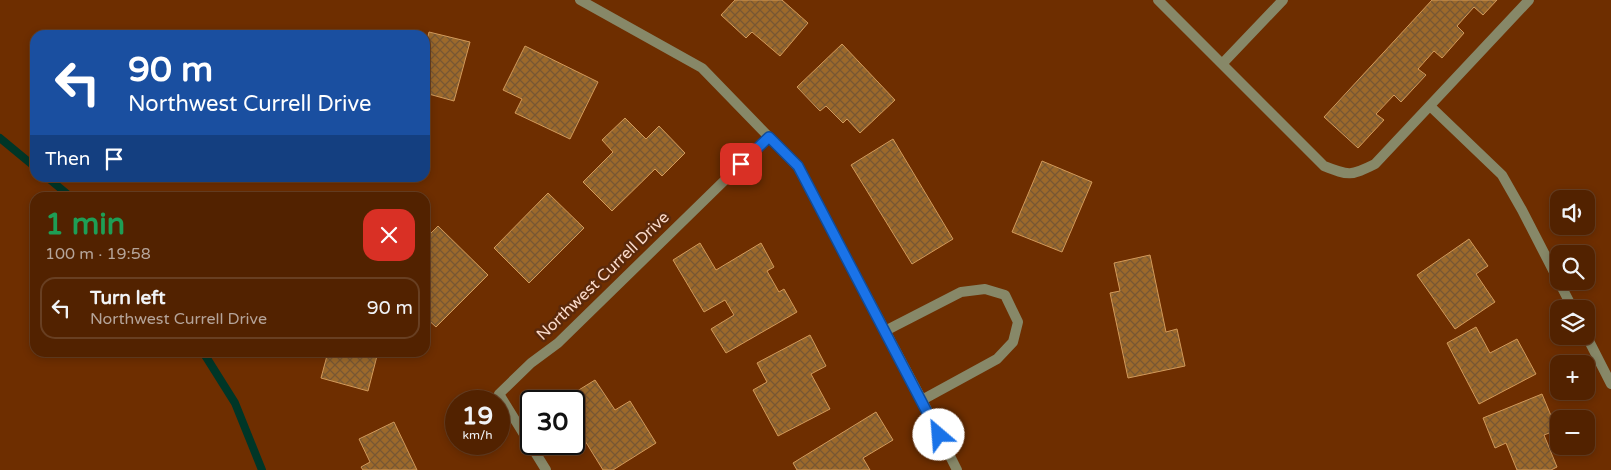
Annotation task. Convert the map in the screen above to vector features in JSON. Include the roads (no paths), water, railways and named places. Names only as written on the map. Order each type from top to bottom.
[{"type":"street","points":[[580,0],[702,68],[798,166],[957,470]]},
{"type":"street","points":[[1158,0],[1324,166],[1344,174],[1358,173],[1375,164],[1529,0]]},
{"type":"street","points":[[1222,64],[1283,0]]},
{"type":"street","points":[[1430,106],[1502,175],[1568,300]]},
{"type":"street","name":"Northwest Currell Drive","points":[[546,470],[499,394],[530,363],[558,343],[769,137]]},
{"type":"street","points":[[885,331],[961,292],[985,289],[1005,296],[1018,322],[1013,342],[997,359],[922,400]]},
{"type":"street","points":[[1591,345],[1611,384]]},
{"type":"waterway","points":[[0,138],[30,163]]},
{"type":"waterway","points":[[53,182],[65,192]]},
{"type":"waterway","points":[[206,357],[235,403],[262,470]]}]
